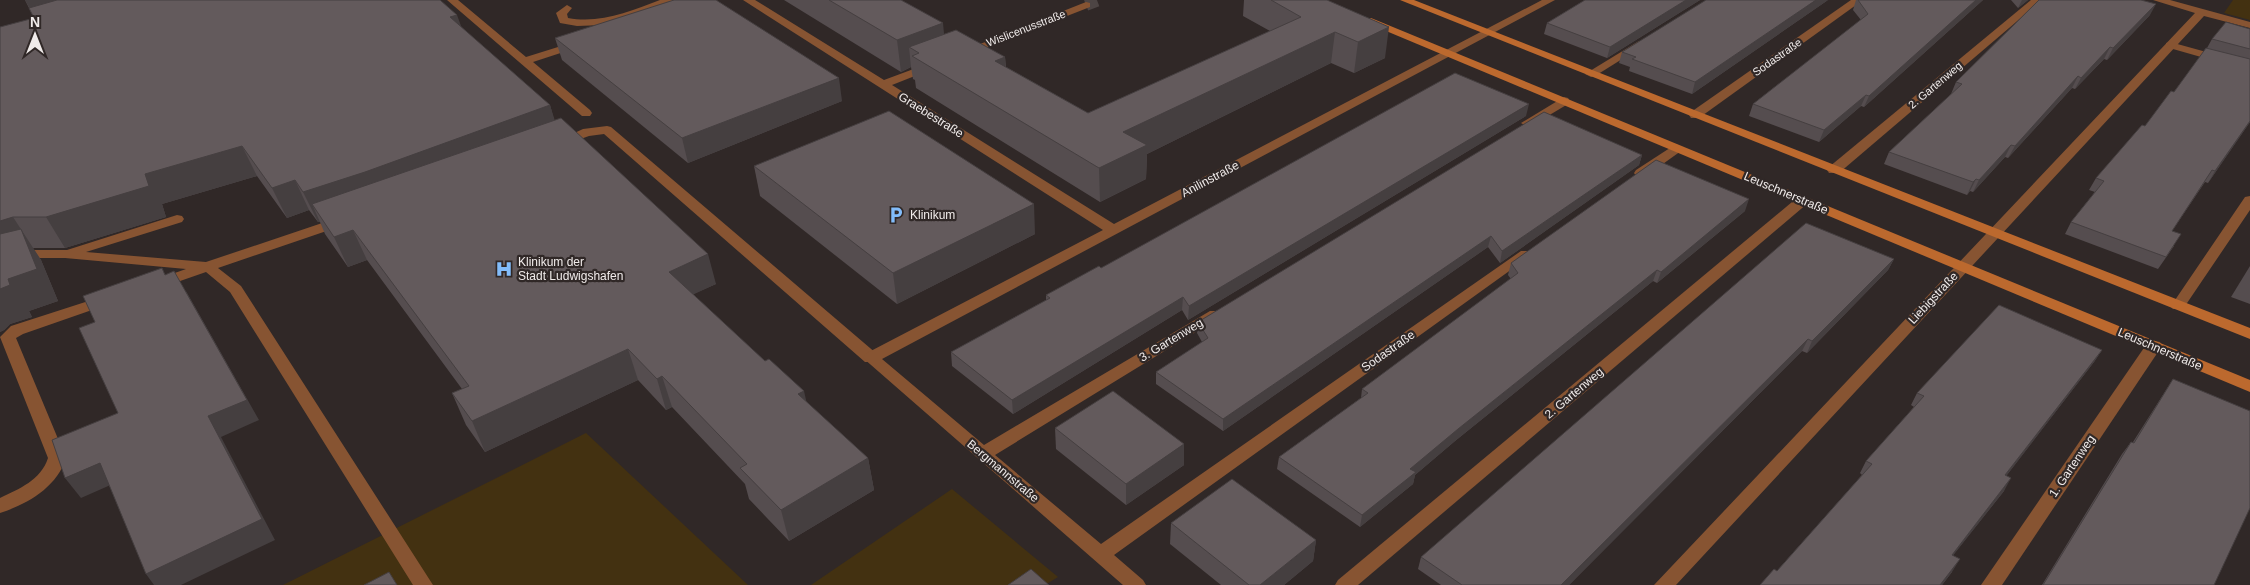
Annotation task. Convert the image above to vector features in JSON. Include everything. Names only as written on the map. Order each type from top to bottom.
[{"type":"street","points":[[452,0],[586,113]]},
{"type":"street","points":[[567,8],[561,13],[564,21],[579,25],[602,23],[670,0]]},
{"type":"street","name":"Graebestraße","points":[[748,0],[1113,230]]},
{"type":"street","points":[[1405,0],[2250,334]]},
{"type":"street","name":"Anilinstraße","points":[[871,358],[1550,0]]},
{"type":"street","name":"Sodastraße","points":[[1695,115],[1858,0]]},
{"type":"street","name":"2. Gartenweg","points":[[1834,170],[2036,0]]},
{"type":"street","points":[[2158,0],[2250,25]]},
{"type":"street","name":"Wislicenusstraße","points":[[882,85],[1086,5]]},
{"type":"street","name":"Liebigstraße","points":[[1664,585],[2202,12]]},
{"type":"street","name":"Leuschnerstraße","points":[[1358,15],[2250,386]]},
{"type":"street","points":[[1591,74],[1652,36]]},
{"type":"street","points":[[524,61],[587,41]]},
{"type":"street","points":[[2170,45],[2250,68]]},
{"type":"street","points":[[1515,130],[1564,101]]},
{"type":"street","name":"Bergmannstraße","points":[[550,146],[587,132],[607,130],[1136,585]]},
{"type":"street","points":[[1630,180],[1676,148]]},
{"type":"street","name":"2. Gartenweg","points":[[1345,585],[1803,200]]},
{"type":"street","points":[[2178,306],[2250,200]]},
{"type":"street","points":[[142,289],[356,216]]},
{"type":"street","points":[[65,254],[177,219]]},
{"type":"street","name":"Sodastraße","points":[[1101,554],[1537,246]]},
{"type":"street","points":[[0,264],[34,254],[65,254],[208,267],[236,289],[422,585]]},
{"type":"street","points":[[0,506],[22,496],[44,481],[55,468],[57,458],[8,337],[17,330],[124,295]]},
{"type":"street","name":"3. Gartenweg","points":[[983,454],[1224,308]]},
{"type":"street","name":"1. Gartenweg","points":[[1991,585],[2154,346]]},
{"type":"shaded area","points":[[2233,0],[2250,0],[2250,20],[2224,13]]},
{"type":"shaded area","points":[[586,433],[748,585],[283,585]]},
{"type":"shaded area","points":[[952,489],[1058,577],[1045,585],[811,585]]},
{"type":"building","points":[[57,0],[440,0],[457,15],[450,17],[550,105],[365,172],[303,192],[295,180],[272,188],[242,146],[145,174],[149,186],[46,217],[13,217],[0,221],[0,27],[34,18],[29,8]]},
{"type":"building","points":[[674,0],[716,0],[839,78],[682,138],[555,38]]},
{"type":"building","points":[[829,0],[901,0],[943,23],[897,40]]},
{"type":"building","points":[[1271,0],[1327,0],[1389,27],[1358,42],[1335,32],[1123,132],[1147,145],[1099,168],[912,56],[919,53],[909,47],[956,30],[1005,57],[995,61],[1088,113],[1301,17]]},
{"type":"building","points":[[1585,0],[1686,0],[1610,47],[1547,23]]},
{"type":"building","points":[[1706,0],[1816,0],[1695,82],[1632,59],[1636,57],[1622,52]]},
{"type":"building","points":[[1858,0],[1976,0],[1869,96],[1866,95],[1824,130],[1753,104],[1868,14]]},
{"type":"building","points":[[2039,0],[2141,0],[2156,4],[2113,48],[2110,47],[2081,78],[2078,76],[2015,146],[2011,145],[1979,180],[1976,179],[1973,182],[1889,152],[1962,84],[1956,82]]},
{"type":"building","points":[[2226,22],[2250,29],[2250,49],[2212,39]]},
{"type":"building","points":[[2206,48],[2250,59],[2250,121],[2215,171],[2212,170],[2172,231],[2181,234],[2166,257],[2071,222],[2104,181],[2096,178],[2142,125],[2145,126],[2171,91],[2174,92]]},
{"type":"building","points":[[1455,73],[1529,104],[1189,306],[1183,297],[1012,400],[951,352],[1050,298],[1046,295],[1099,266],[1101,268]]},
{"type":"building","name":"Klinikum","points":[[889,111],[1034,204],[893,273],[754,166]]},
{"type":"building","points":[[1544,112],[1642,155],[1502,251],[1491,236],[1223,419],[1156,372],[1208,338],[1198,322]]},
{"type":"building","points":[[561,118],[708,254],[669,272],[765,361],[769,359],[804,391],[798,394],[868,458],[781,510],[740,468],[747,464],[662,376],[657,379],[628,349],[472,421],[452,393],[469,386],[353,230],[334,237],[312,204]]},
{"type":"building","points":[[1656,160],[1749,199],[1661,272],[1657,270],[1458,429],[1410,469],[1416,472],[1362,515],[1279,457],[1368,393],[1362,389],[1518,273],[1511,263]]},
{"type":"building","points":[[1806,223],[1894,259],[1812,341],[1808,339],[1561,585],[1462,585],[1421,557]]},
{"type":"building","points":[[21,229],[37,269],[8,279],[10,285],[0,289],[0,234]]},
{"type":"building","points":[[162,268],[165,275],[174,271],[247,400],[208,416],[262,519],[146,574],[100,463],[65,478],[52,440],[118,413],[79,328],[95,322],[83,296]]},
{"type":"building","points":[[1999,305],[2102,350],[2005,475],[2011,478],[1952,555],[1960,559],[1940,585],[1760,585],[1774,569],[1777,571],[1872,464],[1866,461],[1924,396],[1917,393]]},
{"type":"building","points":[[2173,379],[2250,411],[2250,508],[2214,585],[2043,585],[2131,442],[2134,443]]},
{"type":"building","points":[[1113,391],[1184,444],[1126,484],[1055,428]]},
{"type":"building","points":[[1232,479],[1316,540],[1260,585],[1249,585],[1171,523]]},
{"type":"building","points":[[1031,569],[1049,585],[1008,585]]},
{"type":"building","points":[[389,572],[397,585],[364,585]]},
{"type":"tunnel","points":[[1086,5],[1099,0]]},
{"type":"place","name":"Klinikum","points":[[896,215]]},
{"type":"place","name":"Klinikum der Stadt Ludwigshafen","points":[[504,269]]}]
